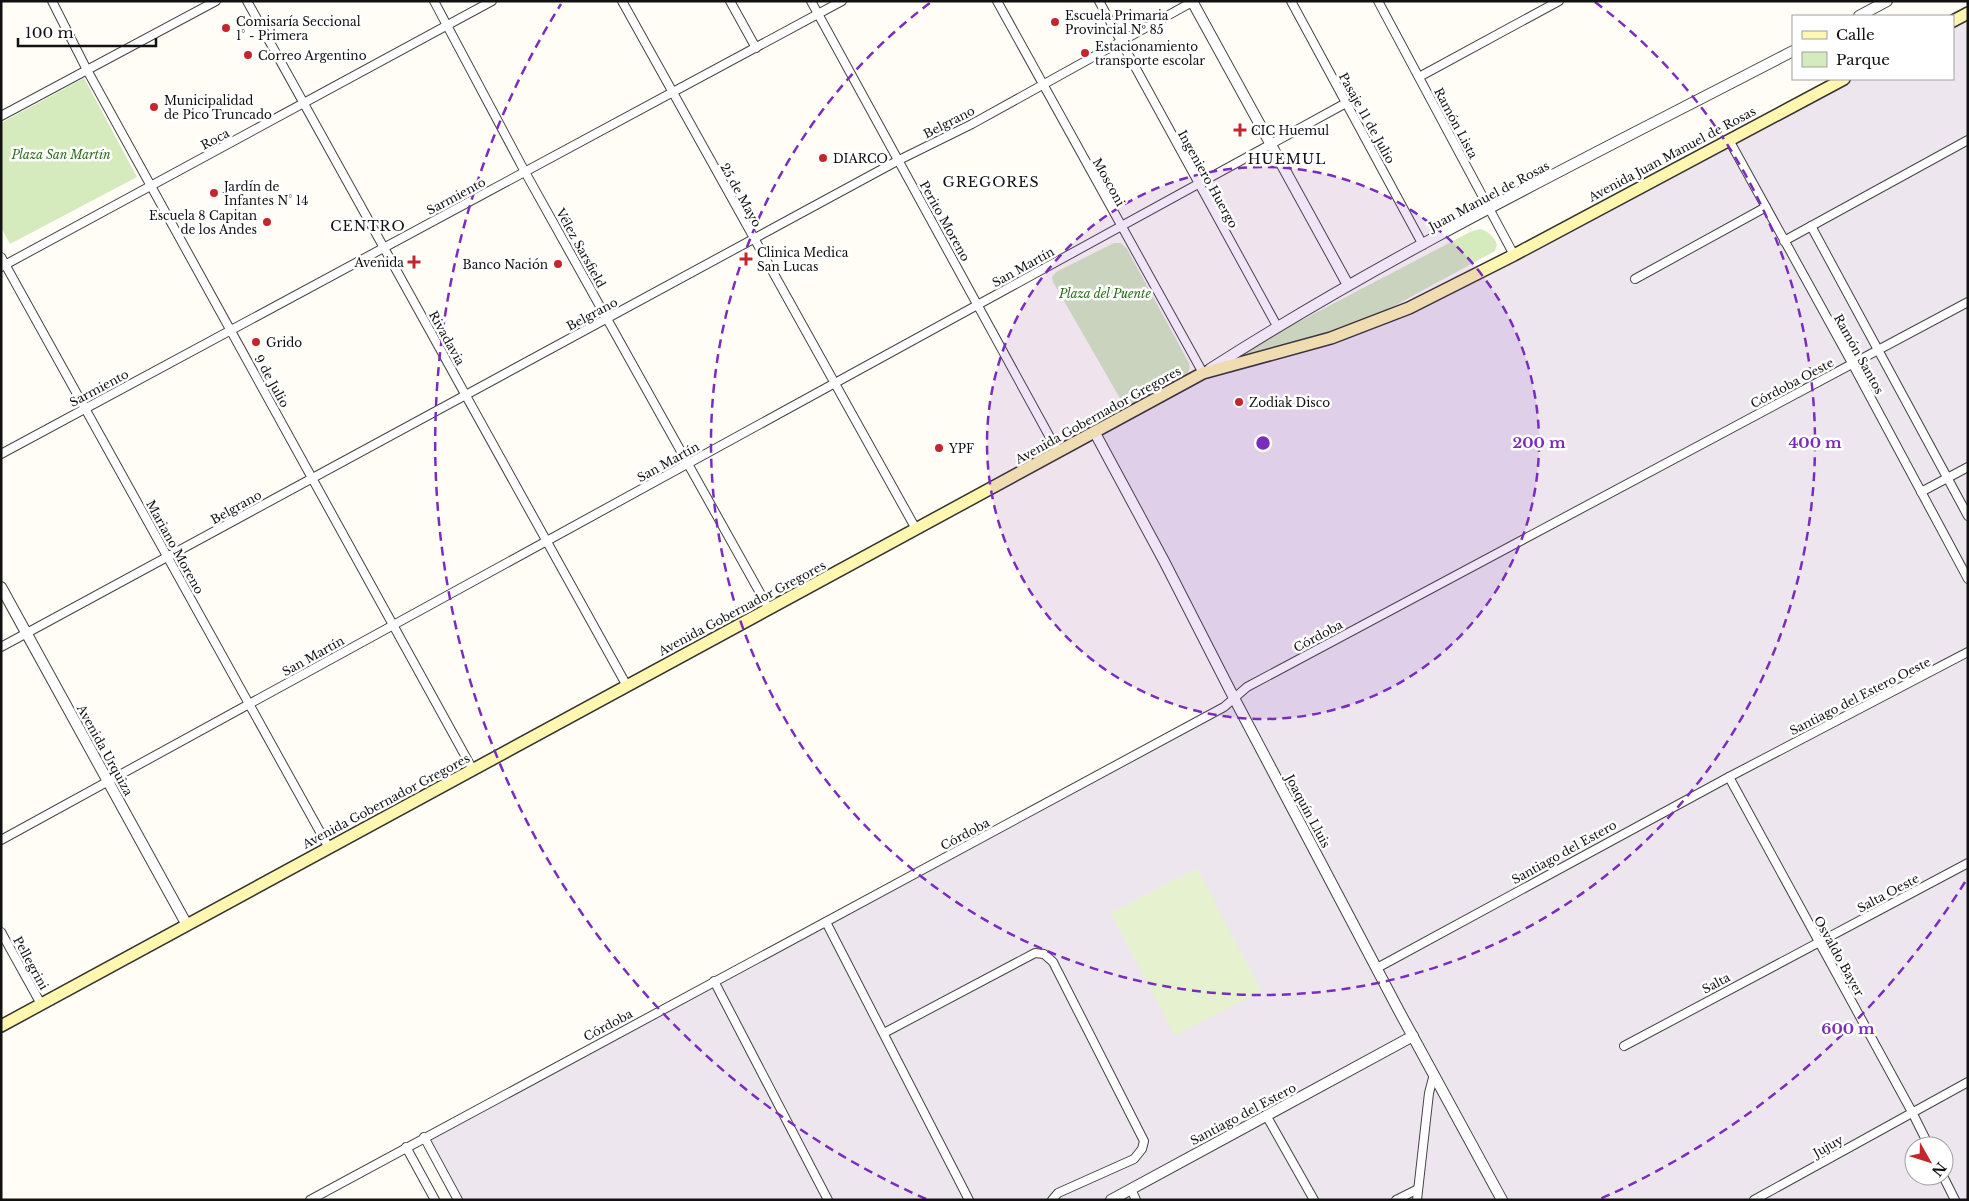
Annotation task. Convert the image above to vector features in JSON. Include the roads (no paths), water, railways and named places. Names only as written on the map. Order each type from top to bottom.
[{"type":"main road","points":[[1954,20],[1968,13]]},
{"type":"main road","name":"Avenida Juan Manuel de Rosas","points":[[1514,255],[1842,80]]},
{"type":"main road","name":"Avenida Gobernador Gregores","points":[[1,1026],[1203,373],[1299,348],[1370,323],[1409,308],[1514,255]]},
{"type":"street","name":"9 de Julio","points":[[52,1],[87,70],[474,770]]},
{"type":"street","points":[[1,116],[216,1]]},
{"type":"street","name":"Rivadavia","points":[[247,1],[627,686]]},
{"type":"street","name":"Vélez Sarsfield","points":[[434,1],[526,172],[769,609]]},
{"type":"street","name":"Roca","points":[[3,266],[492,1]]},
{"type":"street","name":"25 de Mayo","points":[[622,1],[671,93],[916,529]]},
{"type":"street","points":[[730,1],[756,48]]},
{"type":"street","name":"Perito Moreno","points":[[811,1],[1058,452]]},
{"type":"street","name":"Sarmiento","points":[[1,454],[842,1]]},
{"type":"street","name":"Mosconi","points":[[998,1],[1120,226],[1203,373]]},
{"type":"street","name":"Ingeniero Huergo","points":[[1099,1],[1277,326]]},
{"type":"street","name":"Pasaje 11 de Julio","points":[[1291,1],[1423,245]]},
{"type":"street","name":"Ramón Lista","points":[[1378,1],[1514,255]]},
{"type":"street","points":[[1419,77],[1559,1]]},
{"type":"street","points":[[1193,2],[1348,285]]},
{"type":"street","name":"Belgrano","points":[[1,647],[899,160],[972,124],[1193,2]]},
{"type":"street","points":[[1861,15],[1881,3]]},
{"type":"street","name":"Juan Manuel de Rosas","points":[[1203,373],[1277,326],[1348,285],[1489,209],[1792,52]]},
{"type":"street","name":"San Martín","points":[[1,840],[1346,103]]},
{"type":"street","name":"Ramón Santos","points":[[1728,140],[1852,363],[1968,579]]},
{"type":"street","points":[[1784,241],[1968,140]]},
{"type":"street","points":[[1635,279],[1766,207]]},
{"type":"street","name":"Ramón Santos","points":[[1811,226],[1968,516]]},
{"type":"street","name":"Mariano Moreno","points":[[1,257],[3,266],[85,408],[329,848]]},
{"type":"street","name":"Córdoba Oeste","points":[[1628,484],[1968,302]]},
{"type":"street","name":"Joaquín Lluis","points":[[1095,432],[1413,1036],[1502,1200]]},
{"type":"street","points":[[1921,492],[1968,467]]},
{"type":"street","name":"Córdoba","points":[[310,1200],[1224,707],[1248,687],[1628,484]]},
{"type":"street","name":"Avenida Urquiza","points":[[1,587],[187,925]]},
{"type":"street","name":"Santiago del Estero Oeste","points":[[1763,759],[1968,652]]},
{"type":"street","name":"Santiago del Estero","points":[[1377,968],[1763,759]]},
{"type":"street","name":"Osvaldo Bayer","points":[[1728,777],[1924,1136]]},
{"type":"street","name":"Salta Oeste","points":[[1819,942],[1968,863]]},
{"type":"street","points":[[826,922],[969,1200]]},
{"type":"street","name":"Pellegrini","points":[[1,932],[41,1004]]},
{"type":"street","name":"Salta","points":[[1624,1046],[1819,942]]},
{"type":"street","points":[[884,1033],[1035,953],[1044,954],[1052,962],[1144,1141],[1142,1149],[1134,1159],[1058,1193],[1052,1200]]},
{"type":"street","points":[[714,982],[828,1200]]},
{"type":"street","name":"Santiago del Estero","points":[[1111,1200],[1413,1036]]},
{"type":"street","points":[[1417,1200],[1429,1093],[1434,1074]]},
{"type":"street","name":"Jujuy","points":[[1754,1200],[1968,1082]]},
{"type":"street","points":[[1266,1116],[1314,1200]]},
{"type":"street","points":[[424,1137],[458,1200]]},
{"type":"street","points":[[406,1147],[435,1200]]},
{"type":"street","points":[[1948,1186],[1955,1200]]},
{"type":"street","points":[[1131,1189],[1136,1200]]},
{"type":"street","points":[[1396,1200],[1418,1189]]},
{"type":"place","name":"Escuela Primaria Provincial Nº 85","points":[[1055,22]]},
{"type":"place","name":"Comisaría Seccional 1° - Primera","points":[[226,28]]},
{"type":"place","name":"Estacionamiento transporte escolar","points":[[1085,53]]},
{"type":"place","name":"Correo Argentino","points":[[248,55]]},
{"type":"place","name":"Municipalidad de Pico Truncado","points":[[154,107]]},
{"type":"place","name":"CIC Huemul","points":[[1240,130]]},
{"type":"place","name":"DIARCO","points":[[823,158]]},
{"type":"place","name":"Jardín de Infantes N° 14","points":[[214,193]]},
{"type":"place","name":"Escuela 8 Capitan de los Andes","points":[[267,222]]},
{"type":"place","name":"Clinica Medica San Lucas","points":[[746,259]]},
{"type":"place","name":"Avenida","points":[[414,262]]},
{"type":"place","name":"Banco Nación","points":[[558,264]]},
{"type":"place","name":"Grido","points":[[256,342]]},
{"type":"place","name":"Zodiak Disco","points":[[1239,402]]},
{"type":"place","name":"YPF","points":[[939,448]]},
{"type":"district","name":"HUEMUL","points":[[1287,159]]},
{"type":"district","name":"GREGORES","points":[[991,182]]},
{"type":"district","name":"CENTRO","points":[[368,226]]},
{"type":"park label","name":"Plaza San Martín","points":[[61,154]]},
{"type":"park label","name":"Plaza del Puente","points":[[1105,293]]}]
